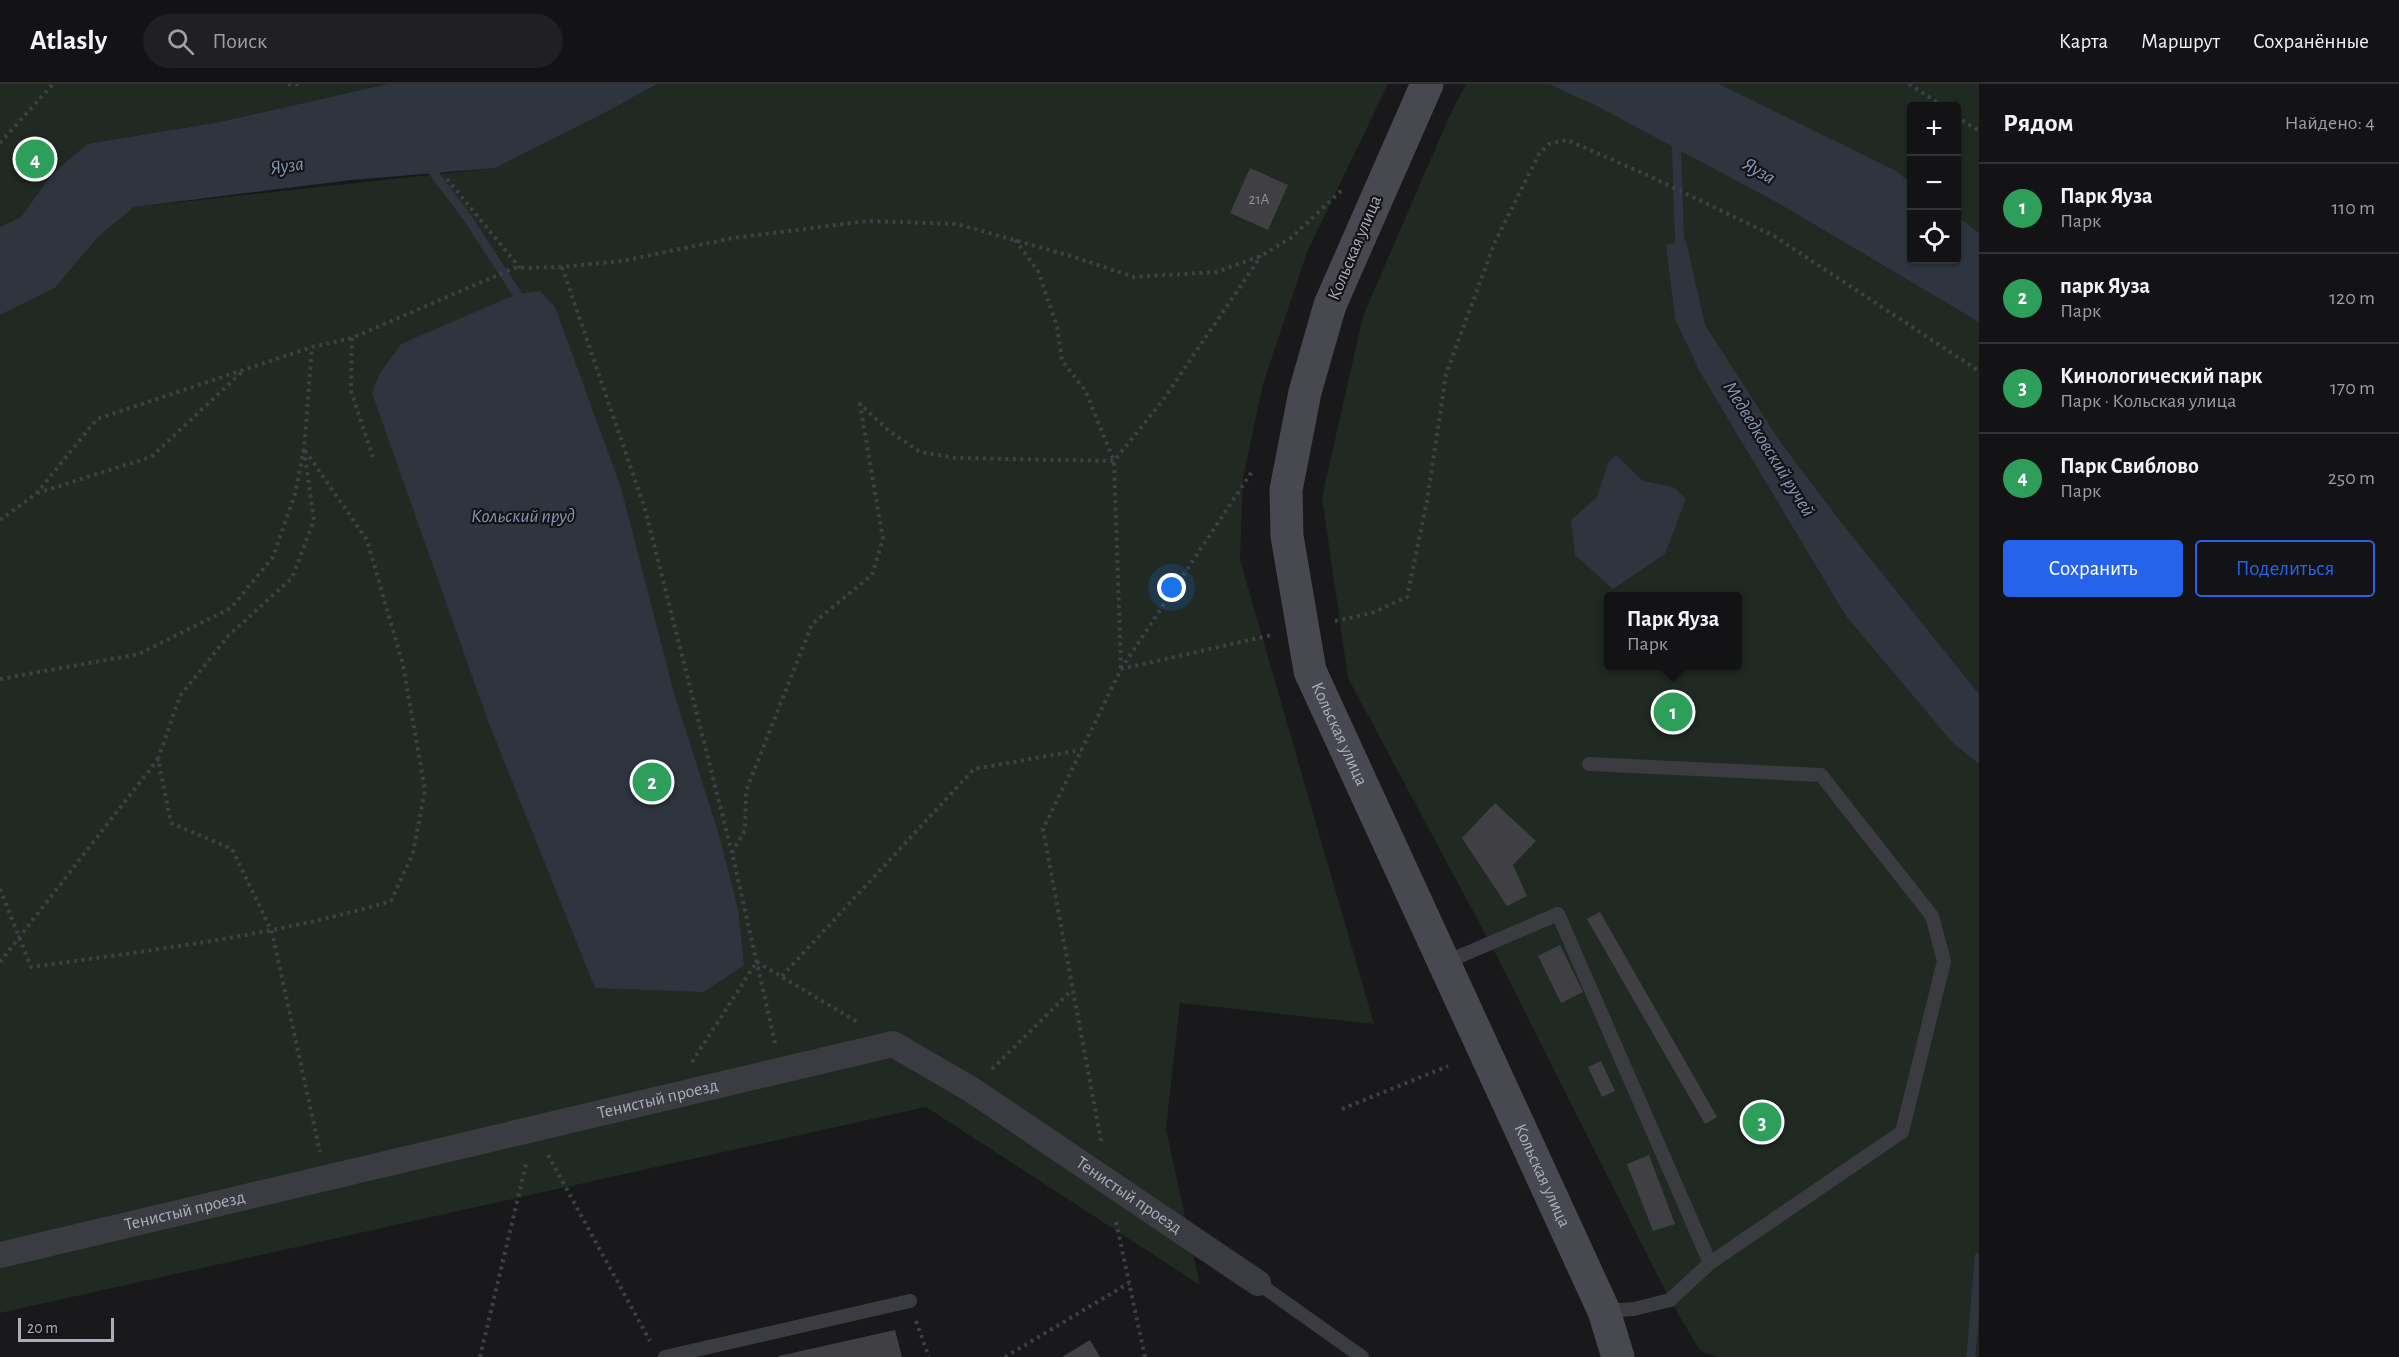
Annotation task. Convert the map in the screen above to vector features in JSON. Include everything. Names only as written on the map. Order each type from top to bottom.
[{"type":"main road","name":"Кольская улица","points":[[1427,84],[1330,305],[1305,392],[1286,490],[1287,536],[1310,670],[1604,1311],[1618,1357]]},
{"type":"street","name":"Тенистый проезд","points":[[0,1255],[894,1044],[972,1090],[1258,1283]]},
{"type":"lane","points":[[1589,764],[1821,775],[1932,916],[1944,961],[1902,1132],[1710,1263],[1670,1300],[1634,1309],[1604,1311]]},
{"type":"lane","points":[[1444,963],[1558,914],[1710,1263]]},
{"type":"lane","points":[[1258,1283],[1362,1357]]},
{"type":"lane","points":[[665,1357],[910,1301]]},
{"type":"path","points":[[0,143],[53,84]]},
{"type":"path","points":[[288,84],[300,84]]},
{"type":"path","points":[[1909,84],[1937,102]]},
{"type":"path","points":[[1961,119],[1979,131]]},
{"type":"path","points":[[1372,613],[1407,597],[1427,501],[1446,374],[1495,242],[1539,154],[1549,144],[1567,140],[1647,175],[1774,236],[1979,370]]},
{"type":"path","points":[[447,179],[520,268]]},
{"type":"path","points":[[0,520],[36,494],[97,419],[312,347],[352,338],[514,268],[562,267],[622,261],[733,238],[868,220],[957,224],[1134,277],[1216,272],[1261,256],[1292,237],[1350,183]]},
{"type":"path","points":[[1015,240],[1038,271],[1057,326],[1062,361],[1085,390],[1114,460],[1121,669]]},
{"type":"path","points":[[1114,460],[1169,391],[1261,256]]},
{"type":"path","points":[[562,267],[645,508],[732,853],[782,1070]]},
{"type":"path","points":[[352,338],[351,391],[373,457]]},
{"type":"path","points":[[0,678],[139,654],[231,608],[273,557],[295,494],[304,449],[312,347]]},
{"type":"path","points":[[36,494],[151,457],[244,370]]},
{"type":"path","points":[[732,853],[745,830],[746,790],[812,624],[872,575],[883,539],[860,404],[889,431],[920,452],[956,458],[1114,460]]},
{"type":"path","points":[[0,962],[158,759],[180,696],[229,634],[292,578],[315,520],[304,449]]},
{"type":"path","points":[[0,889],[31,968],[272,932],[337,917],[391,901],[413,853],[424,790],[403,665],[367,540],[304,449]]},
{"type":"path","points":[[1145,1357],[1108,1183],[1043,829],[1121,669],[1253,470]]},
{"type":"path","points":[[1121,669],[1303,629]]},
{"type":"path","points":[[782,976],[974,770],[1082,750]]},
{"type":"path","points":[[158,759],[171,823],[232,849],[272,932],[326,1178]]},
{"type":"path","points":[[756,962],[894,1044]]},
{"type":"path","points":[[670,1097],[756,962]]},
{"type":"path","points":[[972,1090],[1072,989]]},
{"type":"path","points":[[1342,1109],[1448,1066]]},
{"type":"path","points":[[534,1129],[653,1347]]},
{"type":"path","points":[[480,1357],[534,1129]]},
{"type":"path","points":[[1005,1357],[1129,1283]]},
{"type":"path","points":[[910,1301],[929,1357]]},
{"type":"shaded area","points":[[0,84],[387,84],[220,122],[87,144],[52,174],[21,217],[0,227]]},
{"type":"shaded area","points":[[657,84],[1388,84],[1307,252],[1263,384],[1243,478],[1240,560],[1374,1024],[1180,1003],[1166,1129],[1200,1285],[926,1107],[0,1313],[0,315],[55,288],[98,237],[134,207],[495,168]]},
{"type":"shaded area","points":[[1466,84],[1979,84],[1979,1357],[1718,1357],[1700,1351],[1670,1300],[1490,943],[1348,678],[1322,497],[1363,316],[1449,117]]},
{"type":"water","name":"Яуза","points":[[387,84],[657,84],[495,168],[351,180],[134,207],[98,237],[55,288],[0,315],[0,227],[21,217],[52,174],[87,144],[220,122]]},
{"type":"water","name":"Яуза","points":[[1549,84],[1719,84],[1896,171],[1907,180],[1907,264],[1961,264],[1961,219],[1979,233],[1979,322],[1780,204],[1597,106]]},
{"type":"water","points":[[1686,241],[1705,325],[1781,443],[1840,521],[1979,694],[1979,764],[1952,742],[1846,616],[1700,372],[1675,319],[1666,245]]},
{"type":"water","name":"Кольский пруд","points":[[540,291],[555,307],[621,488],[674,693],[719,835],[738,909],[744,965],[704,992],[595,988],[488,721],[372,393],[380,373],[401,344],[517,294]]},
{"type":"water","points":[[1616,455],[1643,481],[1673,487],[1686,499],[1665,554],[1613,589],[1575,555],[1571,520],[1597,497],[1609,461]]},
{"type":"building","points":[[1250,168],[1288,185],[1268,230],[1230,213]]},
{"type":"building","points":[[1495,803],[1536,841],[1513,865],[1527,896],[1507,906],[1462,838]]},
{"type":"building","points":[[1600,912],[1717,1117],[1705,1124],[1587,919]]},
{"type":"building","points":[[1560,945],[1583,992],[1561,1003],[1538,956]]},
{"type":"building","points":[[1601,1061],[1615,1091],[1602,1097],[1588,1067]]},
{"type":"building","points":[[1649,1155],[1675,1224],[1653,1231],[1627,1164]]},
{"type":"building","points":[[895,1330],[902,1357],[779,1357],[779,1356]]},
{"type":"building","points":[[1090,1340],[1100,1357],[1062,1357]]},
{"type":"waterway","name":"Медведковский ручей","points":[[1676,136],[1680,254]]},
{"type":"waterway","points":[[426,163],[467,217],[517,294]]},
{"type":"waterway","name":"Медведковский ручей","points":[[1971,1357],[1979,1257]]},
{"type":"place","name":"Парк Свиблово","points":[[35,159]]},
{"type":"place","name":"Парк Яуза","points":[[1673,712]]},
{"type":"place","name":"парк Яуза","points":[[652,782]]},
{"type":"place","name":"Кинологический парк","points":[[1762,1122]]}]
